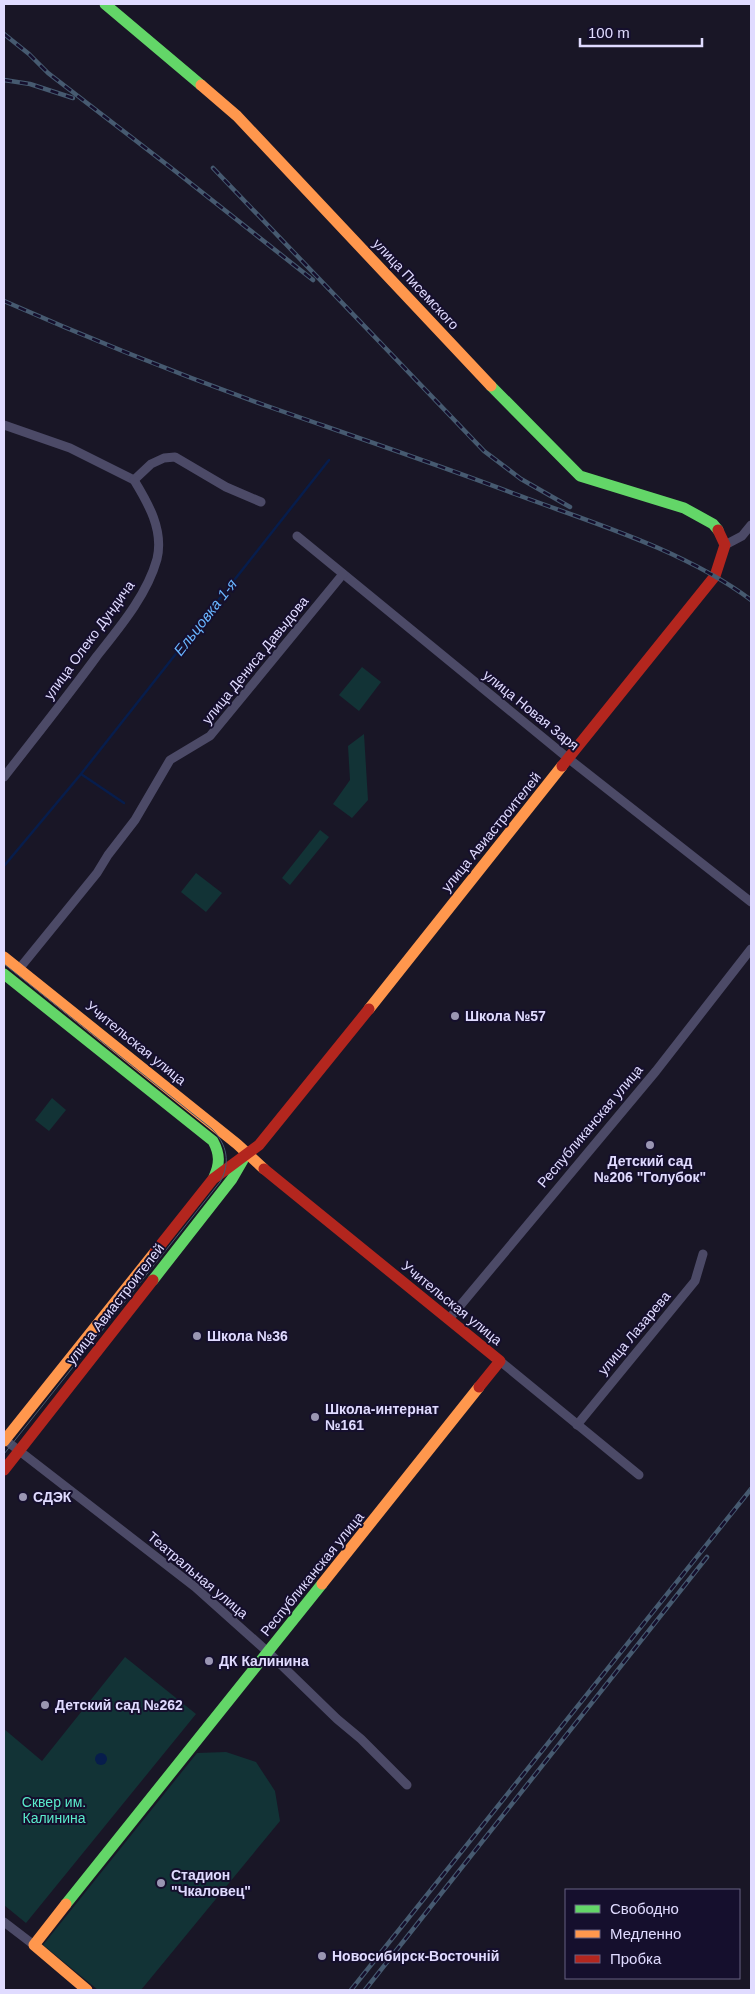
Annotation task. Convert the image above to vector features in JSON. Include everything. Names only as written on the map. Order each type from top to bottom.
[{"type":"street","name":"улица Писемского","points":[[105,4],[237,116],[486,381],[580,476],[684,508],[713,524],[721,534],[725,545]]},
{"type":"street","points":[[4,425],[76,451],[134,480],[151,464],[164,458],[175,457],[226,487],[261,502]]},
{"type":"street","name":"улица Олеко Дундича","points":[[4,777],[119,627],[144,591],[157,558],[158,531],[149,504],[134,480]]},
{"type":"street","points":[[725,545],[742,536],[751,525]]},
{"type":"street","name":"улица Новая Заря","points":[[297,536],[568,759],[751,902]]},
{"type":"street","name":"улица Авиастроителей","points":[[4,1440],[213,1179],[259,1145],[715,576],[725,545]]},
{"type":"street","name":"улица Дениса Давыдова","points":[[19,969],[96,873],[135,820],[170,760],[210,736],[343,574]]},
{"type":"street","name":"Республиканская улица","points":[[449,1320],[652,1076],[751,949]]},
{"type":"street","name":"Учительская улица","points":[[4,957],[230,1138],[246,1154],[638,1475]]},
{"type":"street","name":"Учительская улица","points":[[4,974],[205,1135],[218,1148],[226,1153],[246,1154]]},
{"type":"street","points":[[213,1179],[220,1163],[218,1148]]},
{"type":"street","name":"улица Авиастроителей","points":[[4,1470],[232,1179],[246,1154]]},
{"type":"street","name":"улица Лазарева","points":[[577,1425],[695,1281],[703,1254]]},
{"type":"street","name":"Республиканская улица","points":[[34,1945],[269,1653],[500,1361]]},
{"type":"street","name":"Театральная улица","points":[[4,1440],[195,1587],[269,1653],[336,1719],[361,1740],[406,1786]]},
{"type":"street","points":[[4,1922],[87,1990]]},
{"type":"green space","points":[[362,667],[381,682],[359,711],[339,695]]},
{"type":"green space","points":[[364,734],[368,800],[352,818],[333,804],[350,780],[348,746]]},
{"type":"green space","points":[[320,830],[329,837],[290,885],[282,878]]},
{"type":"green space","points":[[196,873],[222,893],[206,912],[181,892]]},
{"type":"green space","points":[[52,1098],[66,1110],[49,1131],[35,1120]]},
{"type":"green space","name":"Сквер им. Калинина","points":[[125,1657],[196,1714],[26,1923],[4,1905],[4,1729],[42,1761]]},
{"type":"green space","name":"Стадион \"Чкаловец\"","points":[[226,1752],[256,1762],[275,1791],[280,1821],[141,1990],[98,1990],[43,1945],[197,1753]]},
{"type":"water","points":[[99,1753],[103,1753],[107,1759],[103,1765],[99,1765],[95,1761],[95,1757]]},
{"type":"waterway","name":"Ельцовка 1-я","points":[[81,774],[329,460]]},
{"type":"waterway","name":"Ельцовка 1-я","points":[[4,866],[81,774],[124,803]]},
{"type":"tram line","points":[[4,964],[212,1129],[221,1141],[226,1154],[226,1168],[220,1182],[4,1454]]},
{"type":"railway","points":[[4,34],[29,54],[48,73],[313,280]]},
{"type":"railway","points":[[4,80],[30,84],[73,98]]},
{"type":"railway","points":[[213,168],[484,451],[521,479],[570,507]]},
{"type":"railway","points":[[4,301],[200,381],[637,539],[697,566],[751,600]]},
{"type":"railway","points":[[351,1990],[751,1489]]},
{"type":"railway","points":[[365,1990],[707,1557]]},
{"type":"traffic: fast","points":[[105,4],[201,85]]},
{"type":"traffic: fast","points":[[491,386],[580,476],[684,508],[713,524],[718,530]]},
{"type":"traffic: fast","points":[[4,974],[213,1141],[218,1159],[214,1177]]},
{"type":"traffic: fast","points":[[153,1280],[232,1179],[243,1160]]},
{"type":"traffic: fast","points":[[66,1904],[322,1584]]},
{"type":"traffic: slow","points":[[201,85],[237,116],[491,386]]},
{"type":"traffic: slow","points":[[369,1009],[562,766]]},
{"type":"traffic: slow","points":[[4,957],[237,1144],[264,1169]]},
{"type":"traffic: slow","points":[[4,1441],[155,1252]]},
{"type":"traffic: slow","points":[[322,1584],[479,1387]]},
{"type":"traffic: slow","points":[[66,1904],[34,1945],[87,1990]]},
{"type":"traffic: jam","points":[[562,766],[715,576],[725,545],[718,530]]},
{"type":"traffic: jam","points":[[155,1252],[213,1179],[259,1145],[369,1009]]},
{"type":"traffic: jam","points":[[264,1169],[500,1361],[479,1387]]},
{"type":"traffic: jam","points":[[4,1470],[153,1280]]},
{"type":"place","name":"Школа №57","points":[[455,1016]]},
{"type":"place","name":"Детский сад №206 \"Голубок\"","points":[[650,1145]]},
{"type":"place","name":"Школа №36","points":[[197,1336]]},
{"type":"place","name":"Школа-интернат №161","points":[[315,1417]]},
{"type":"place","name":"СДЭК","points":[[23,1497]]},
{"type":"place","name":"ДК Калинина","points":[[209,1661]]},
{"type":"place","name":"Детский сад №262","points":[[45,1705]]},
{"type":"place","name":"Стадион \"Чкаловец\"","points":[[161,1883]]},
{"type":"place","name":"Новосибирск-Восточній","points":[[322,1956]]}]
